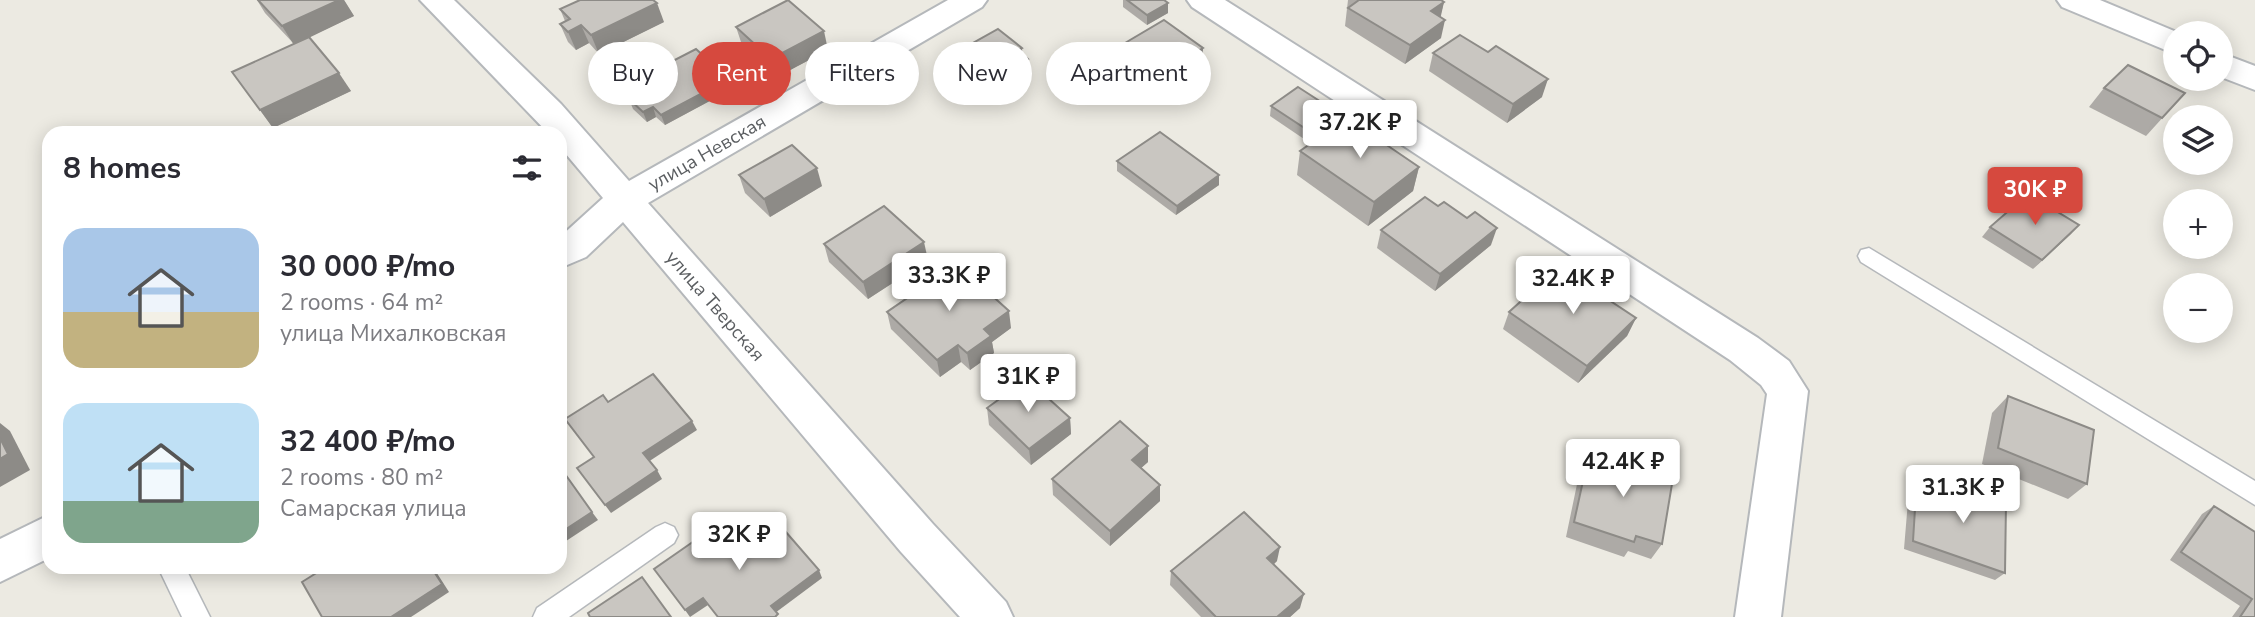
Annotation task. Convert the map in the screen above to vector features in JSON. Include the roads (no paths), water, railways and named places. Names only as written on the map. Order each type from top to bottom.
[{"type":"street","name":"улица Тверская","points":[[436,0],[561,126]]},
{"type":"street","name":"улица Невская","points":[[567,250],[624,200],[971,0]]},
{"type":"street","points":[[1203,0],[1744,349],[1774,373],[1788,391],[1758,617]]},
{"type":"street","points":[[2073,0],[2163,39]]},
{"type":"street","points":[[2233,69],[2255,79]]},
{"type":"street","name":"улица Тверская","points":[[567,133],[917,538],[990,617]]},
{"type":"street","points":[[0,562],[42,540]]},
{"type":"lane","points":[[1869,256],[2255,494]]},
{"type":"lane","points":[[547,617],[665,535]]},
{"type":"lane","points":[[174,574],[196,617]]}]
